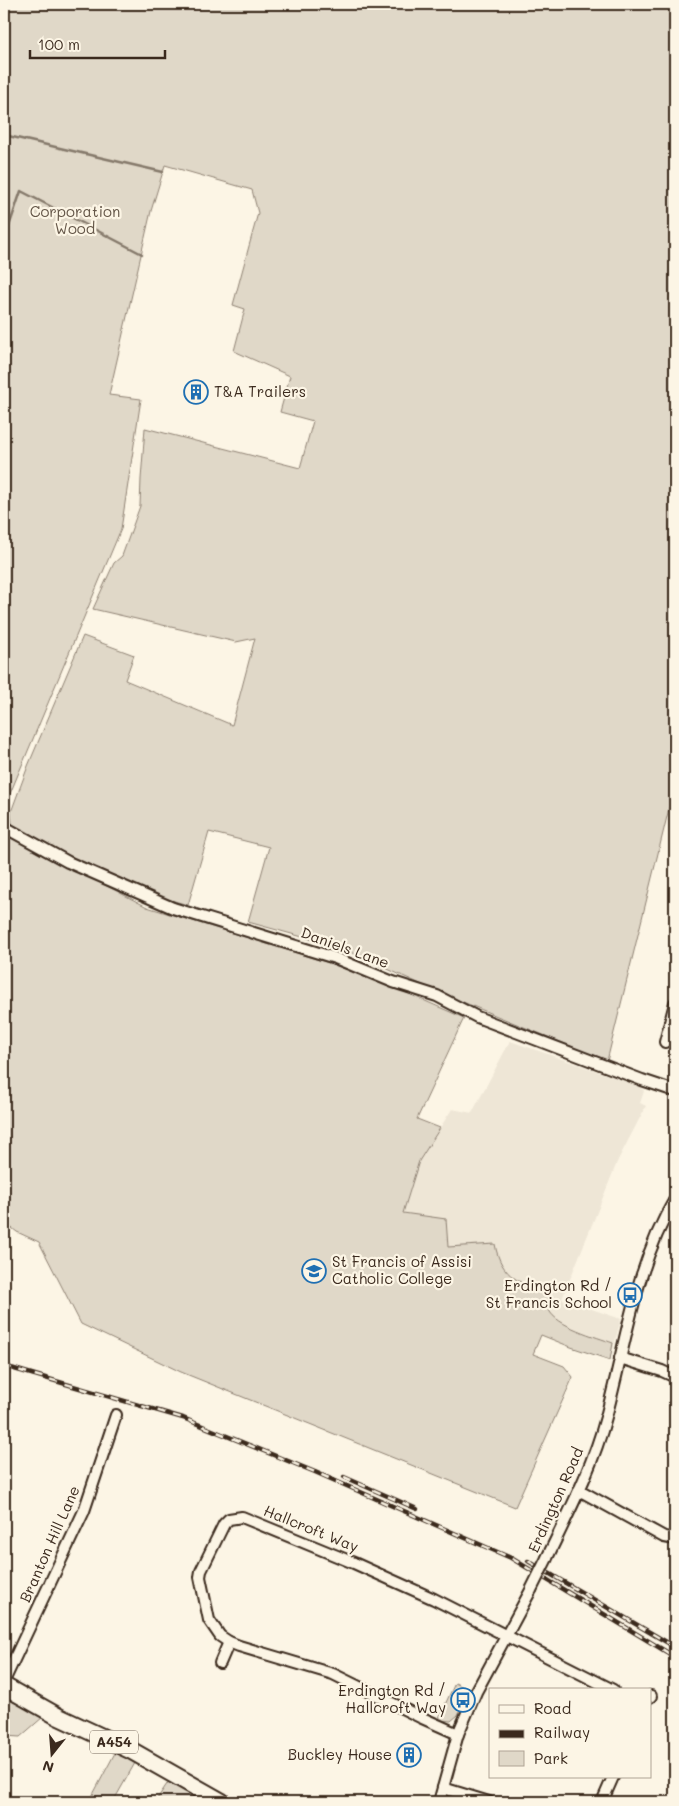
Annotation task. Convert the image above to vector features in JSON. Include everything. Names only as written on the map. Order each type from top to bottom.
[{"type":"main road","name":"A454","points":[[4,1686],[58,1716],[132,1751],[222,1802]]},
{"type":"street","name":"Daniels Lane","points":[[8,829],[68,862],[173,908],[335,958],[393,982],[437,996],[477,1016],[675,1091]]},
{"type":"street","points":[[665,1042],[672,1025],[675,1003]]},
{"type":"street","name":"Erdington Road","points":[[438,1802],[458,1734],[476,1692],[531,1590],[579,1490],[606,1418],[639,1282],[663,1220],[675,1199]]},
{"type":"street","points":[[620,1358],[662,1371],[675,1378]]},
{"type":"street","name":"Branton Hill Lane","points":[[4,1680],[84,1511],[116,1415]]},
{"type":"street","points":[[579,1490],[664,1537],[675,1539]]},
{"type":"street","name":"Hallcroft Way","points":[[458,1734],[333,1674],[239,1646],[220,1636],[209,1620],[200,1577],[224,1524],[229,1519],[242,1517],[354,1563],[434,1600],[609,1688]]},
{"type":"street","points":[[220,1663],[229,1642]]},
{"type":"street","points":[[602,1802],[614,1778]]},
{"type":"street","points":[[443,1788],[489,1802]]},
{"type":"shaded area","name":"St Francis of Assisi Catholic College","points":[[510,1041],[640,1086],[644,1091],[640,1103],[646,1106],[618,1160],[562,1299],[621,1319],[610,1360],[541,1335],[533,1354],[564,1366],[573,1377],[515,1507],[181,1372],[81,1324],[396,1238],[419,1161],[452,1109],[472,1113]]},
{"type":"green space","name":"Corporation Wood","points":[[4,4],[675,4],[675,784],[607,1061],[436,991],[339,947],[248,922],[269,847],[209,832],[188,905],[140,891],[70,860],[20,831],[12,823],[11,812],[28,766],[83,636],[134,655],[125,680],[232,725],[255,638],[236,642],[93,609],[114,563],[122,556],[140,506],[145,428],[300,468],[313,421],[280,412],[290,376],[234,351],[245,309],[233,305],[258,213],[252,190],[165,165],[151,211],[109,395],[141,399],[121,529],[4,808]]},
{"type":"green space","points":[[4,832],[147,907],[329,963],[391,986],[464,1018],[417,1119],[440,1128],[419,1161],[403,1213],[446,1219],[448,1247],[495,1244],[502,1265],[507,1272],[521,1282],[549,1294],[548,1306],[553,1316],[568,1326],[613,1343],[610,1360],[541,1335],[533,1354],[564,1366],[573,1377],[515,1507],[181,1372],[81,1324],[39,1242],[17,1232],[4,1222]]},
{"type":"green space","points":[[455,1683],[470,1690],[458,1715],[451,1721],[438,1720]]},
{"type":"green space","points":[[4,1697],[43,1717],[20,1737],[4,1736]]},
{"type":"green space","points":[[116,1751],[135,1763],[113,1802],[89,1802]]},
{"type":"green space","points":[[169,1781],[204,1802],[155,1802]]},
{"type":"waterway","points":[[4,135],[163,172]]},
{"type":"waterway","points":[[4,241],[21,191],[142,254]]},
{"type":"railway","points":[[4,1366],[183,1418],[315,1472],[511,1558],[675,1657]]},
{"type":"railway","points":[[344,1477],[417,1509]]},
{"type":"railway","points":[[528,1561],[675,1647]]},
{"type":"place","name":"T&A Trailers","points":[[196,392]]},
{"type":"place","name":"St Francis of Assisi Catholic College","points":[[314,1271]]},
{"type":"place","name":"Erdington Rd / St Francis School","points":[[630,1295]]},
{"type":"place","name":"Erdington Rd / Hallcroft Way","points":[[463,1700]]},
{"type":"place","name":"Buckley House","points":[[409,1755]]}]
